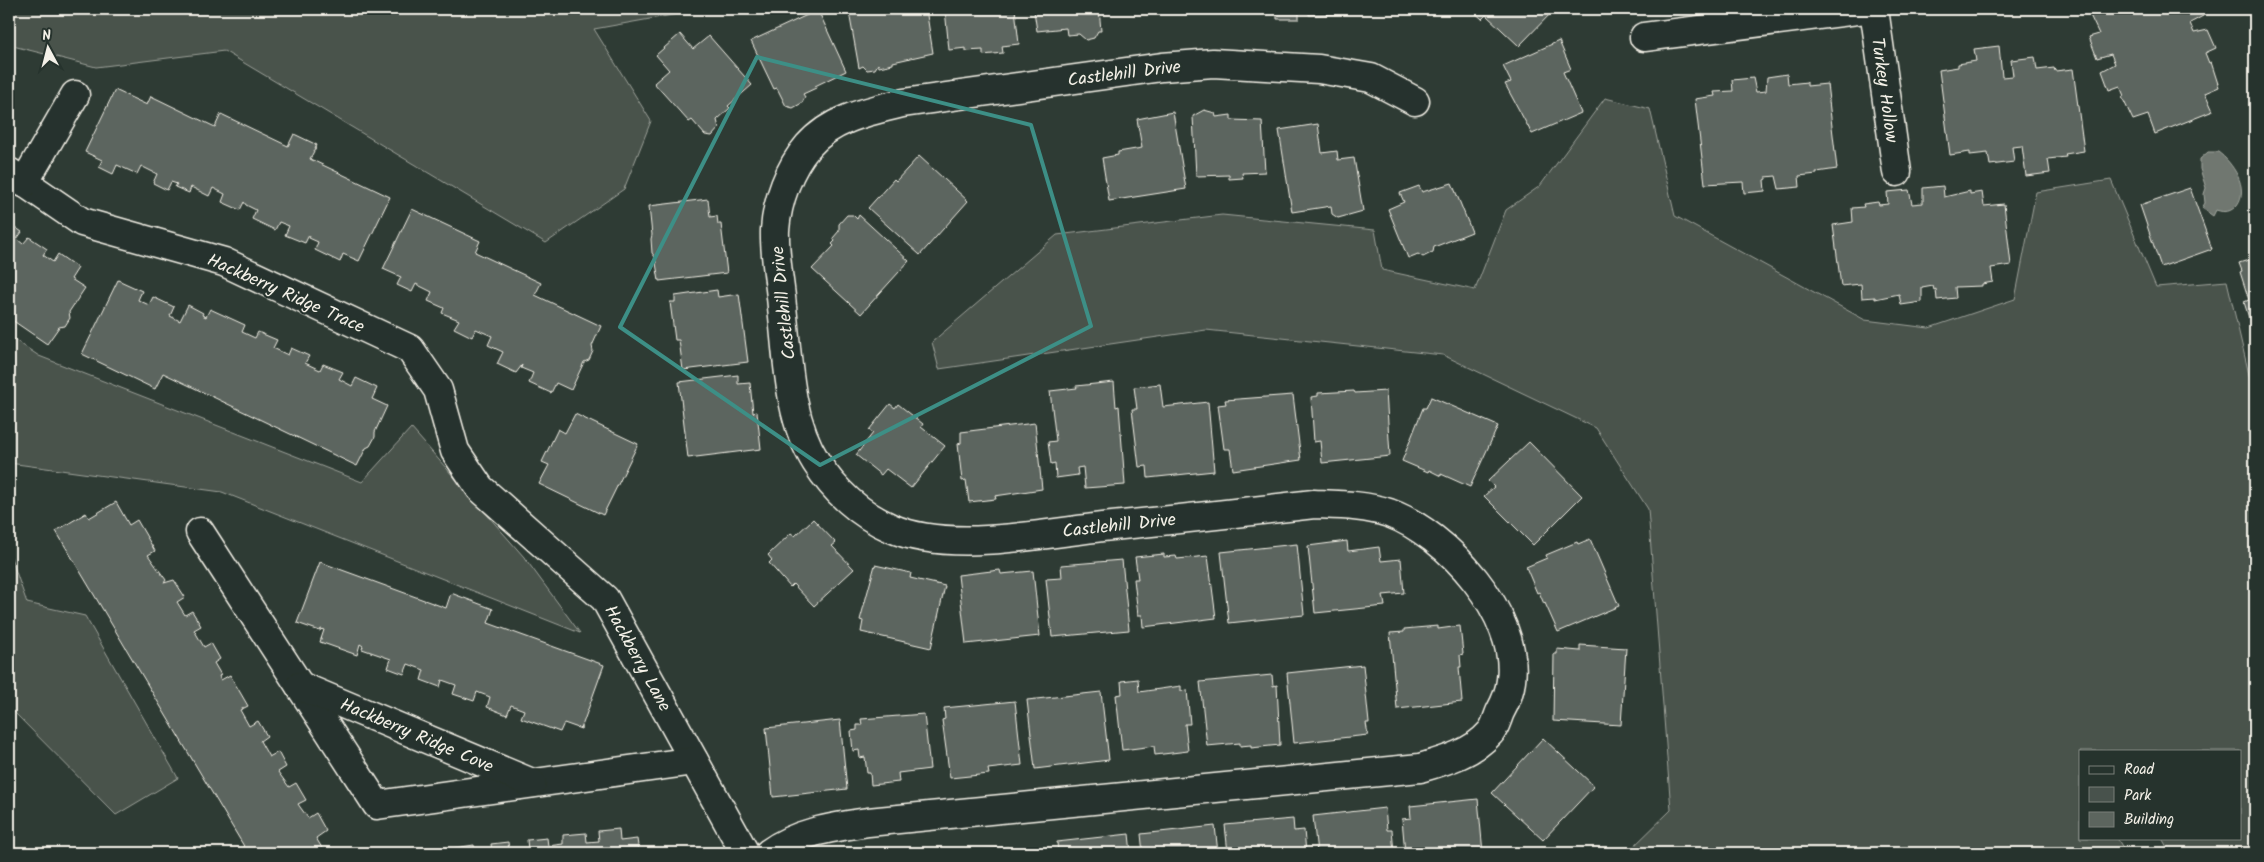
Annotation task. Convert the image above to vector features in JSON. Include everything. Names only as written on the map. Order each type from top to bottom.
[{"type":"street","points":[[1644,37],[1865,9]]},
{"type":"street","name":"Turkey Hollow","points":[[1874,9],[1897,172]]},
{"type":"street","name":"Castlehill Drive","points":[[769,853],[782,843],[824,829],[868,822],[1420,768],[1446,760],[1470,749],[1491,732],[1504,704],[1511,680],[1510,651],[1500,622],[1488,598],[1449,550],[1426,532],[1389,513],[1349,505],[1314,504],[991,539],[924,538],[892,529],[869,516],[836,489],[815,461],[803,434],[794,402],[775,230],[781,198],[792,168],[809,145],[832,126],[862,113],[904,103],[1162,67],[1213,63],[1319,69],[1371,78],[1415,102]]},
{"type":"street","points":[[16,178],[75,95]]},
{"type":"street","name":"Hackberry Ridge Trace","points":[[16,178],[82,222],[224,262],[410,349],[438,390]]},
{"type":"street","name":"Hackberry Lane","points":[[438,390],[455,452],[480,488],[605,599],[745,853]]},
{"type":"street","name":"Hackberry Ridge Cove","points":[[200,532],[377,805],[694,761]]},
{"type":"street","name":"Hackberry Ridge Cove","points":[[300,686],[533,783]]},
{"type":"highlighted area","points":[[757,57],[1031,125],[1091,326],[820,465],[620,327]]},
{"type":"green space","points":[[9,9],[706,9],[594,29],[651,121],[624,189],[546,243],[224,51],[96,67],[9,45]]},
{"type":"green space","points":[[1605,98],[1650,109],[1675,216],[1865,320],[1929,328],[2015,299],[2036,192],[2111,180],[2156,287],[2227,281],[2255,400],[2255,853],[2170,853],[2163,840],[2242,840],[2242,750],[2079,750],[2079,840],[2118,840],[2126,853],[1621,853],[1629,851],[1671,810],[1648,509],[1596,428],[1443,355],[1206,330],[939,369],[932,342],[1057,235],[1222,215],[1375,230],[1382,270],[1475,290],[1506,210],[1540,186]]},
{"type":"green space","points":[[9,336],[39,356],[362,482],[411,428],[524,557],[580,633],[222,492],[9,463]]},
{"type":"green space","points":[[9,552],[27,603],[85,616],[178,778],[116,815],[9,707]]},
{"type":"shaded area","points":[[2208,152],[2218,152],[2229,162],[2238,176],[2241,191],[2240,198],[2235,207],[2228,211],[2216,210],[2213,216],[2202,208],[2205,203],[2204,194],[2206,188],[2200,169],[2200,159]]},
{"type":"building","points":[[869,9],[926,9],[933,53],[879,67],[878,64],[875,69],[867,70],[863,66],[859,68],[849,12]]},
{"type":"building","points":[[945,9],[1015,9],[1019,44],[1002,46],[1003,53],[983,55],[983,50],[966,51],[966,48],[949,50]]},
{"type":"building","points":[[1030,9],[1099,9],[1101,31],[1098,31],[1094,38],[1086,40],[1079,34],[1067,35],[1066,28],[1037,31],[1034,11],[1030,12]]},
{"type":"building","points":[[1277,9],[1345,9],[1345,14],[1309,15],[1309,12],[1299,12],[1299,19],[1277,19]]},
{"type":"building","points":[[1471,9],[1555,9],[1519,46],[1486,15],[1482,19]]},
{"type":"building","points":[[2090,9],[2200,9],[2203,16],[2190,23],[2194,33],[2208,30],[2216,48],[2205,53],[2209,63],[2211,62],[2219,87],[2205,93],[2213,111],[2155,134],[2148,115],[2133,120],[2122,97],[2124,96],[2120,86],[2109,90],[2102,71],[2115,64],[2111,54],[2097,58],[2089,37],[2099,34],[2088,11]]},
{"type":"building","points":[[818,10],[846,71],[803,94],[805,97],[802,103],[793,108],[786,106],[777,88],[774,89],[751,41]]},
{"type":"building","points":[[680,34],[693,49],[709,36],[752,85],[728,106],[730,108],[717,120],[719,128],[712,136],[705,135],[692,120],[689,122],[654,83],[669,70],[656,55]]},
{"type":"building","points":[[1559,41],[1571,69],[1563,72],[1581,113],[1532,134],[1505,84],[1511,82],[1503,66]]},
{"type":"building","points":[[1999,46],[2002,77],[2013,76],[2011,60],[2035,57],[2037,70],[2054,68],[2055,71],[2073,69],[2084,151],[2065,154],[2066,157],[2048,159],[2050,173],[2026,176],[2022,146],[2012,147],[2014,162],[1990,165],[1988,153],[1970,155],[1970,152],[1950,155],[1939,70],[1958,67],[1958,64],[1976,61],[1974,49]]},
{"type":"building","points":[[1787,74],[1788,84],[1807,82],[1807,86],[1827,84],[1837,169],[1799,176],[1800,187],[1779,189],[1776,176],[1766,177],[1764,180],[1765,191],[1744,193],[1743,182],[1705,184],[1695,99],[1715,96],[1714,92],[1733,91],[1732,80],[1753,78],[1756,92],[1766,91],[1767,77]]},
{"type":"building","points":[[115,90],[147,105],[151,96],[215,127],[221,114],[288,146],[294,134],[317,145],[310,159],[390,197],[359,261],[343,254],[340,262],[315,250],[318,242],[309,238],[309,235],[305,243],[285,235],[289,226],[279,222],[275,230],[252,219],[256,210],[244,202],[240,210],[222,202],[225,194],[213,188],[209,196],[191,187],[189,193],[175,187],[177,184],[171,182],[167,190],[153,183],[157,174],[141,166],[137,174],[117,165],[113,174],[99,167],[102,160],[85,152]]},
{"type":"building","points":[[1204,110],[1215,113],[1216,117],[1231,115],[1231,120],[1262,121],[1265,172],[1242,173],[1243,178],[1229,179],[1229,175],[1196,176],[1193,116]]},
{"type":"building","points":[[1173,112],[1186,189],[1109,201],[1102,158],[1118,155],[1118,152],[1142,148],[1137,119]]},
{"type":"building","points":[[1318,124],[1322,153],[1337,151],[1338,160],[1354,158],[1363,211],[1338,218],[1332,214],[1331,206],[1292,212],[1279,130]]},
{"type":"building","points":[[919,156],[968,201],[920,255],[868,208],[894,179],[896,181]]},
{"type":"building","points":[[1452,183],[1472,232],[1434,247],[1433,252],[1423,257],[1418,254],[1408,258],[1388,209],[1404,202],[1400,193],[1419,186],[1422,192]]},
{"type":"building","points":[[1943,186],[1944,197],[1970,191],[1970,194],[1982,192],[1984,206],[2004,204],[2011,265],[1991,268],[1993,282],[1982,284],[1982,286],[1955,287],[1956,298],[1937,300],[1936,289],[1934,290],[1933,286],[1922,288],[1922,302],[1901,305],[1899,294],[1875,299],[1875,297],[1862,298],[1861,284],[1841,286],[1833,225],[1853,222],[1852,208],[1864,207],[1863,204],[1878,202],[1879,205],[1888,204],[1887,192],[1909,190],[1912,204],[1923,203],[1923,188]]},
{"type":"building","points":[[2190,188],[2212,249],[2161,267],[2140,205]]},
{"type":"building","points":[[708,199],[710,217],[717,216],[718,224],[721,224],[727,273],[659,281],[655,257],[652,253],[649,206]]},
{"type":"building","points":[[412,209],[480,241],[475,252],[541,283],[535,295],[601,326],[592,346],[593,351],[589,360],[584,362],[571,390],[556,383],[551,393],[529,383],[533,373],[521,368],[522,365],[516,373],[497,364],[503,352],[488,345],[492,336],[476,329],[472,337],[454,328],[459,320],[442,313],[444,308],[428,301],[432,292],[416,284],[412,292],[397,285],[401,277],[383,269]]},
{"type":"building","points":[[847,215],[853,215],[857,219],[859,215],[909,261],[861,314],[812,269],[834,246],[832,244],[835,241],[833,238],[839,231],[839,224]]},
{"type":"building","points":[[9,223],[22,232],[17,239],[23,244],[29,237],[47,249],[43,255],[53,262],[58,254],[78,268],[71,279],[85,288],[69,312],[70,318],[65,326],[59,327],[47,344],[9,318]]},
{"type":"building","points":[[2255,258],[2255,337],[2244,302],[2249,300],[2239,263]]},
{"type":"building","points":[[118,280],[142,291],[138,300],[149,305],[153,297],[174,307],[170,316],[180,321],[188,305],[203,313],[202,315],[206,317],[210,309],[245,325],[242,332],[255,338],[258,332],[277,340],[273,348],[288,355],[291,348],[309,356],[305,363],[320,370],[323,364],[343,372],[339,379],[352,386],[356,378],[377,388],[372,399],[387,406],[375,432],[375,437],[370,446],[366,448],[357,466],[163,373],[155,389],[82,354]]},
{"type":"building","points":[[717,290],[718,297],[739,294],[748,362],[683,370],[679,340],[675,340],[670,302],[675,302],[675,296]]},
{"type":"building","points":[[738,375],[738,384],[750,383],[753,413],[757,412],[761,449],[688,458],[679,382]]},
{"type":"building","points":[[1114,382],[1116,407],[1119,406],[1125,485],[1085,488],[1083,467],[1077,468],[1078,475],[1056,478],[1055,463],[1051,464],[1048,442],[1056,441],[1050,391]]},
{"type":"building","points":[[1160,384],[1163,407],[1208,402],[1214,471],[1148,478],[1147,466],[1139,467],[1132,409],[1137,409],[1134,387]]},
{"type":"building","points":[[1354,391],[1355,393],[1386,391],[1390,456],[1322,463],[1320,441],[1314,442],[1311,397],[1318,396],[1318,393]]},
{"type":"building","points":[[1293,395],[1301,460],[1233,470],[1230,449],[1224,449],[1218,405],[1226,404],[1225,400]]},
{"type":"building","points":[[1431,397],[1498,426],[1470,487],[1441,474],[1441,476],[1429,470],[1428,472],[1402,461],[1423,408],[1426,408]]},
{"type":"building","points":[[890,404],[895,408],[898,404],[923,424],[921,427],[945,446],[911,488],[886,469],[881,475],[856,455],[873,433],[869,430]]},
{"type":"building","points":[[575,414],[638,444],[603,515],[539,484],[549,465],[542,462],[558,429],[565,433]]},
{"type":"building","points":[[1035,423],[1042,489],[995,496],[996,499],[969,502],[966,480],[962,481],[958,444],[961,443],[961,432]]},
{"type":"building","points":[[1529,442],[1582,496],[1533,545],[1484,496],[1494,487],[1488,481]]},
{"type":"building","points":[[116,502],[129,525],[137,520],[155,551],[148,555],[166,580],[164,583],[174,580],[185,597],[177,602],[185,615],[192,611],[201,626],[194,630],[204,647],[211,643],[220,659],[214,663],[221,675],[219,676],[221,680],[230,675],[248,706],[240,710],[249,726],[258,721],[267,736],[260,741],[269,757],[278,752],[286,767],[278,772],[289,787],[296,783],[306,800],[298,804],[308,818],[316,813],[326,831],[316,838],[325,853],[248,853],[56,531],[86,513],[89,518]]},
{"type":"building","points":[[813,519],[836,543],[832,546],[854,569],[814,606],[793,584],[790,587],[769,563],[772,560],[768,555],[791,533],[795,536]]},
{"type":"building","points":[[1590,539],[1619,606],[1558,632],[1545,603],[1539,592],[1537,593],[1526,567],[1547,558],[1546,555],[1577,542],[1578,544]]},
{"type":"building","points":[[1347,541],[1348,551],[1379,547],[1381,561],[1401,559],[1404,593],[1383,595],[1385,606],[1315,613],[1308,546]]},
{"type":"building","points":[[1297,544],[1304,615],[1229,623],[1221,552]]},
{"type":"building","points":[[1164,554],[1164,557],[1176,556],[1177,559],[1208,556],[1216,618],[1143,627],[1142,615],[1138,615],[1134,579],[1138,579],[1135,557]]},
{"type":"building","points":[[1122,560],[1129,630],[1052,637],[1046,579],[1062,578],[1061,565]]},
{"type":"building","points":[[320,562],[446,608],[451,593],[493,609],[488,623],[604,665],[581,729],[564,723],[560,732],[521,718],[524,710],[511,705],[507,715],[487,707],[490,697],[477,692],[474,701],[453,694],[456,685],[442,680],[440,687],[421,680],[424,670],[408,664],[404,674],[388,668],[391,659],[362,649],[363,646],[360,644],[357,655],[320,642],[324,630],[321,629],[320,631],[297,623]]},
{"type":"building","points":[[875,565],[911,573],[910,578],[945,586],[931,648],[861,632],[863,621],[860,620]]},
{"type":"building","points":[[1000,570],[1001,574],[1033,571],[1040,636],[966,644],[958,575]]},
{"type":"building","points":[[1438,626],[1438,629],[1460,626],[1463,654],[1460,655],[1461,667],[1459,667],[1462,702],[1397,709],[1390,633],[1404,632],[1404,629]]},
{"type":"building","points":[[1580,645],[1626,648],[1621,725],[1553,721],[1554,654],[1557,654],[1557,649],[1580,651]]},
{"type":"building","points":[[1363,665],[1369,723],[1366,723],[1368,735],[1294,743],[1287,673]]},
{"type":"building","points":[[1272,675],[1273,686],[1277,685],[1280,745],[1251,748],[1251,745],[1240,746],[1240,743],[1207,746],[1200,682]]},
{"type":"building","points":[[1138,679],[1139,692],[1181,686],[1181,691],[1187,690],[1190,724],[1185,724],[1188,751],[1155,755],[1154,746],[1122,750],[1116,695],[1122,694],[1121,681]]},
{"type":"building","points":[[1101,692],[1109,760],[1035,769],[1027,700]]},
{"type":"building","points":[[1015,701],[1022,765],[988,769],[989,774],[950,778],[942,720],[945,719],[944,708]]},
{"type":"building","points":[[924,714],[930,769],[898,773],[899,782],[871,785],[870,773],[867,773],[865,757],[860,758],[859,750],[853,751],[851,731],[857,730],[857,725],[862,725],[861,719]]},
{"type":"building","points":[[840,720],[847,789],[773,797],[766,728]]},
{"type":"building","points":[[1543,738],[1594,786],[1543,840],[1492,793]]},
{"type":"building","points":[[1478,799],[1483,853],[1405,853],[1402,819],[1411,818],[1410,806]]},
{"type":"building","points":[[1385,808],[1387,830],[1392,830],[1394,853],[1317,853],[1313,816]]},
{"type":"building","points":[[1293,819],[1294,831],[1304,830],[1306,853],[1228,853],[1225,825]]},
{"type":"building","points":[[1215,826],[1218,853],[1143,853],[1141,834]]},
{"type":"building","points":[[619,829],[620,841],[637,839],[639,853],[480,853],[492,852],[491,844],[508,842],[509,851],[528,850],[527,840],[547,838],[548,846],[563,844],[563,835],[586,833],[587,842],[599,841],[598,831]]},
{"type":"building","points":[[1129,834],[1131,853],[1058,853],[1057,842]]},
{"type":"building","points":[[474,845],[475,853],[456,853],[455,848]]},
{"type":"building","points":[[1008,847],[1009,852],[1041,849],[1042,853],[968,853],[968,851]]}]
